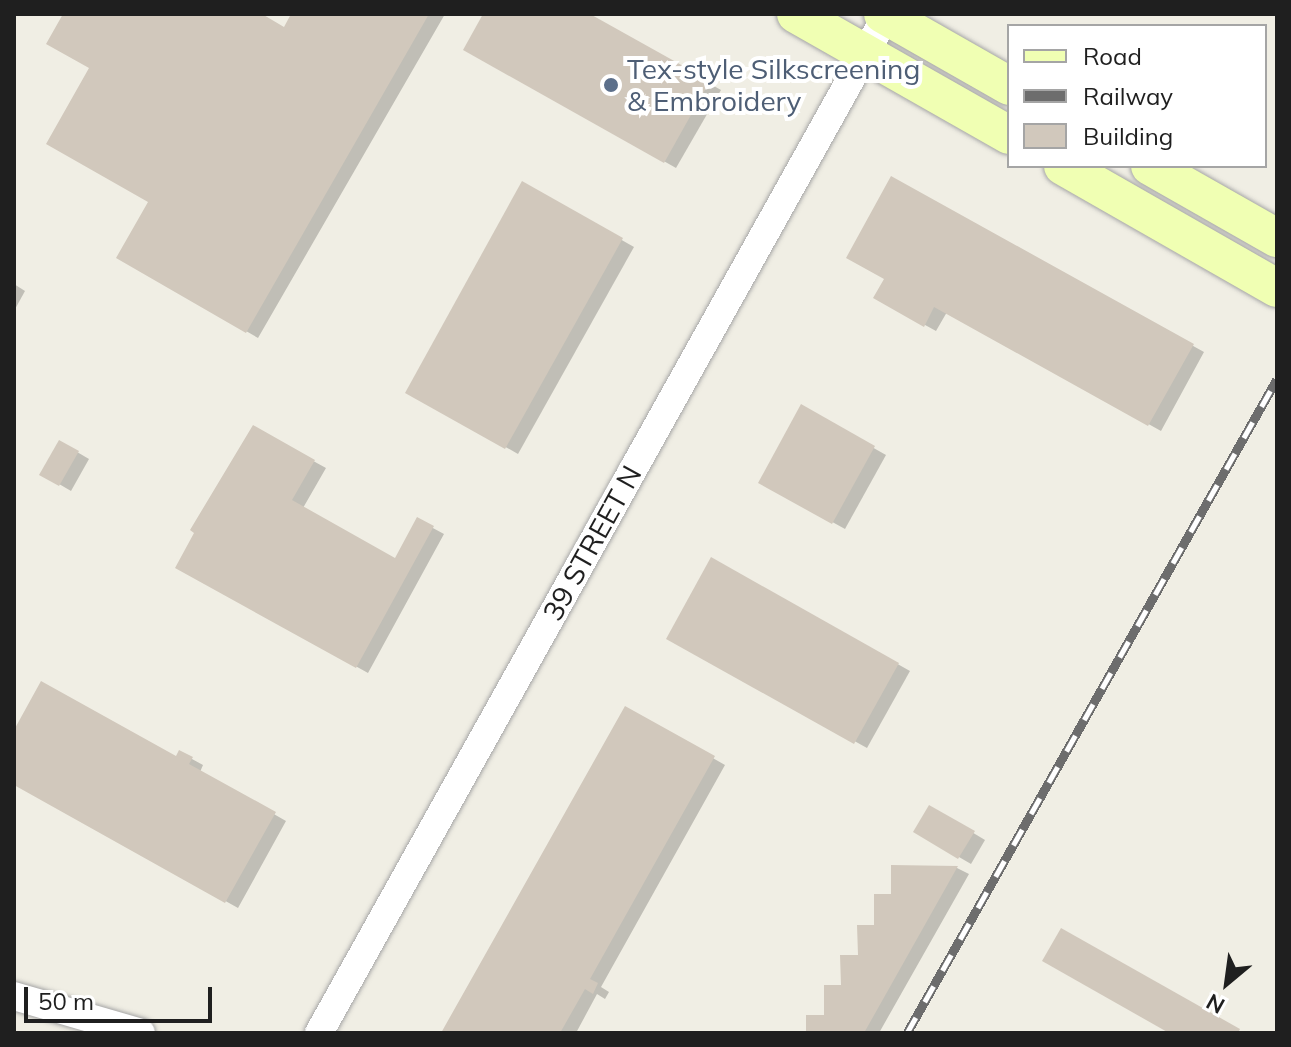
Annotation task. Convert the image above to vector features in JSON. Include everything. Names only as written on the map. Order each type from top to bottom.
[{"type":"main road","points":[[796,14],[1007,134]]},
{"type":"main road","points":[[885,15],[1007,85]]},
{"type":"main road","points":[[1067,168],[1277,288]]},
{"type":"main road","points":[[1154,168],[1277,238]]},
{"type":"street","name":"39 STREET N","points":[[319,1033],[885,15]]},
{"type":"street","points":[[14,996],[141,1033]]},
{"type":"building","points":[[63,14],[262,14],[284,27],[291,14],[429,14],[246,333],[116,258],[148,202],[46,144],[89,68],[46,44]]},
{"type":"building","points":[[483,14],[590,14],[710,81],[664,163],[463,50]]},
{"type":"building","points":[[891,176],[1194,344],[1148,426],[934,307],[924,327],[873,298],[884,279],[846,258]]},
{"type":"building","points":[[522,181],[623,238],[505,449],[405,393]]},
{"type":"building","points":[[801,404],[875,446],[832,524],[758,483]]},
{"type":"building","points":[[253,425],[315,460],[292,500],[395,558],[417,517],[434,526],[356,668],[175,568],[194,533],[190,530]]},
{"type":"building","points":[[59,440],[79,451],[59,486],[39,475]]},
{"type":"building","points":[[711,557],[899,663],[854,744],[666,639]]},
{"type":"building","points":[[41,681],[176,756],[179,750],[193,757],[189,764],[276,812],[225,903],[14,785],[14,730]]},
{"type":"building","points":[[625,706],[715,756],[590,979],[598,983],[593,994],[585,989],[560,1033],[441,1033]]},
{"type":"building","points":[[929,805],[975,831],[958,859],[913,832]]},
{"type":"building","points":[[891,865],[958,866],[864,1033],[806,1033],[806,1015],[824,1015],[824,985],[841,985],[840,955],[858,955],[857,925],[874,925],[874,894],[891,894]]},
{"type":"building","points":[[1061,928],[1240,1029],[1238,1033],[1169,1033],[1042,961]]},
{"type":"railway","points":[[907,1033],[1277,379]]},
{"type":"place","name":"Tex-style Silkscreening & Embroidery","points":[[611,85]]}]
